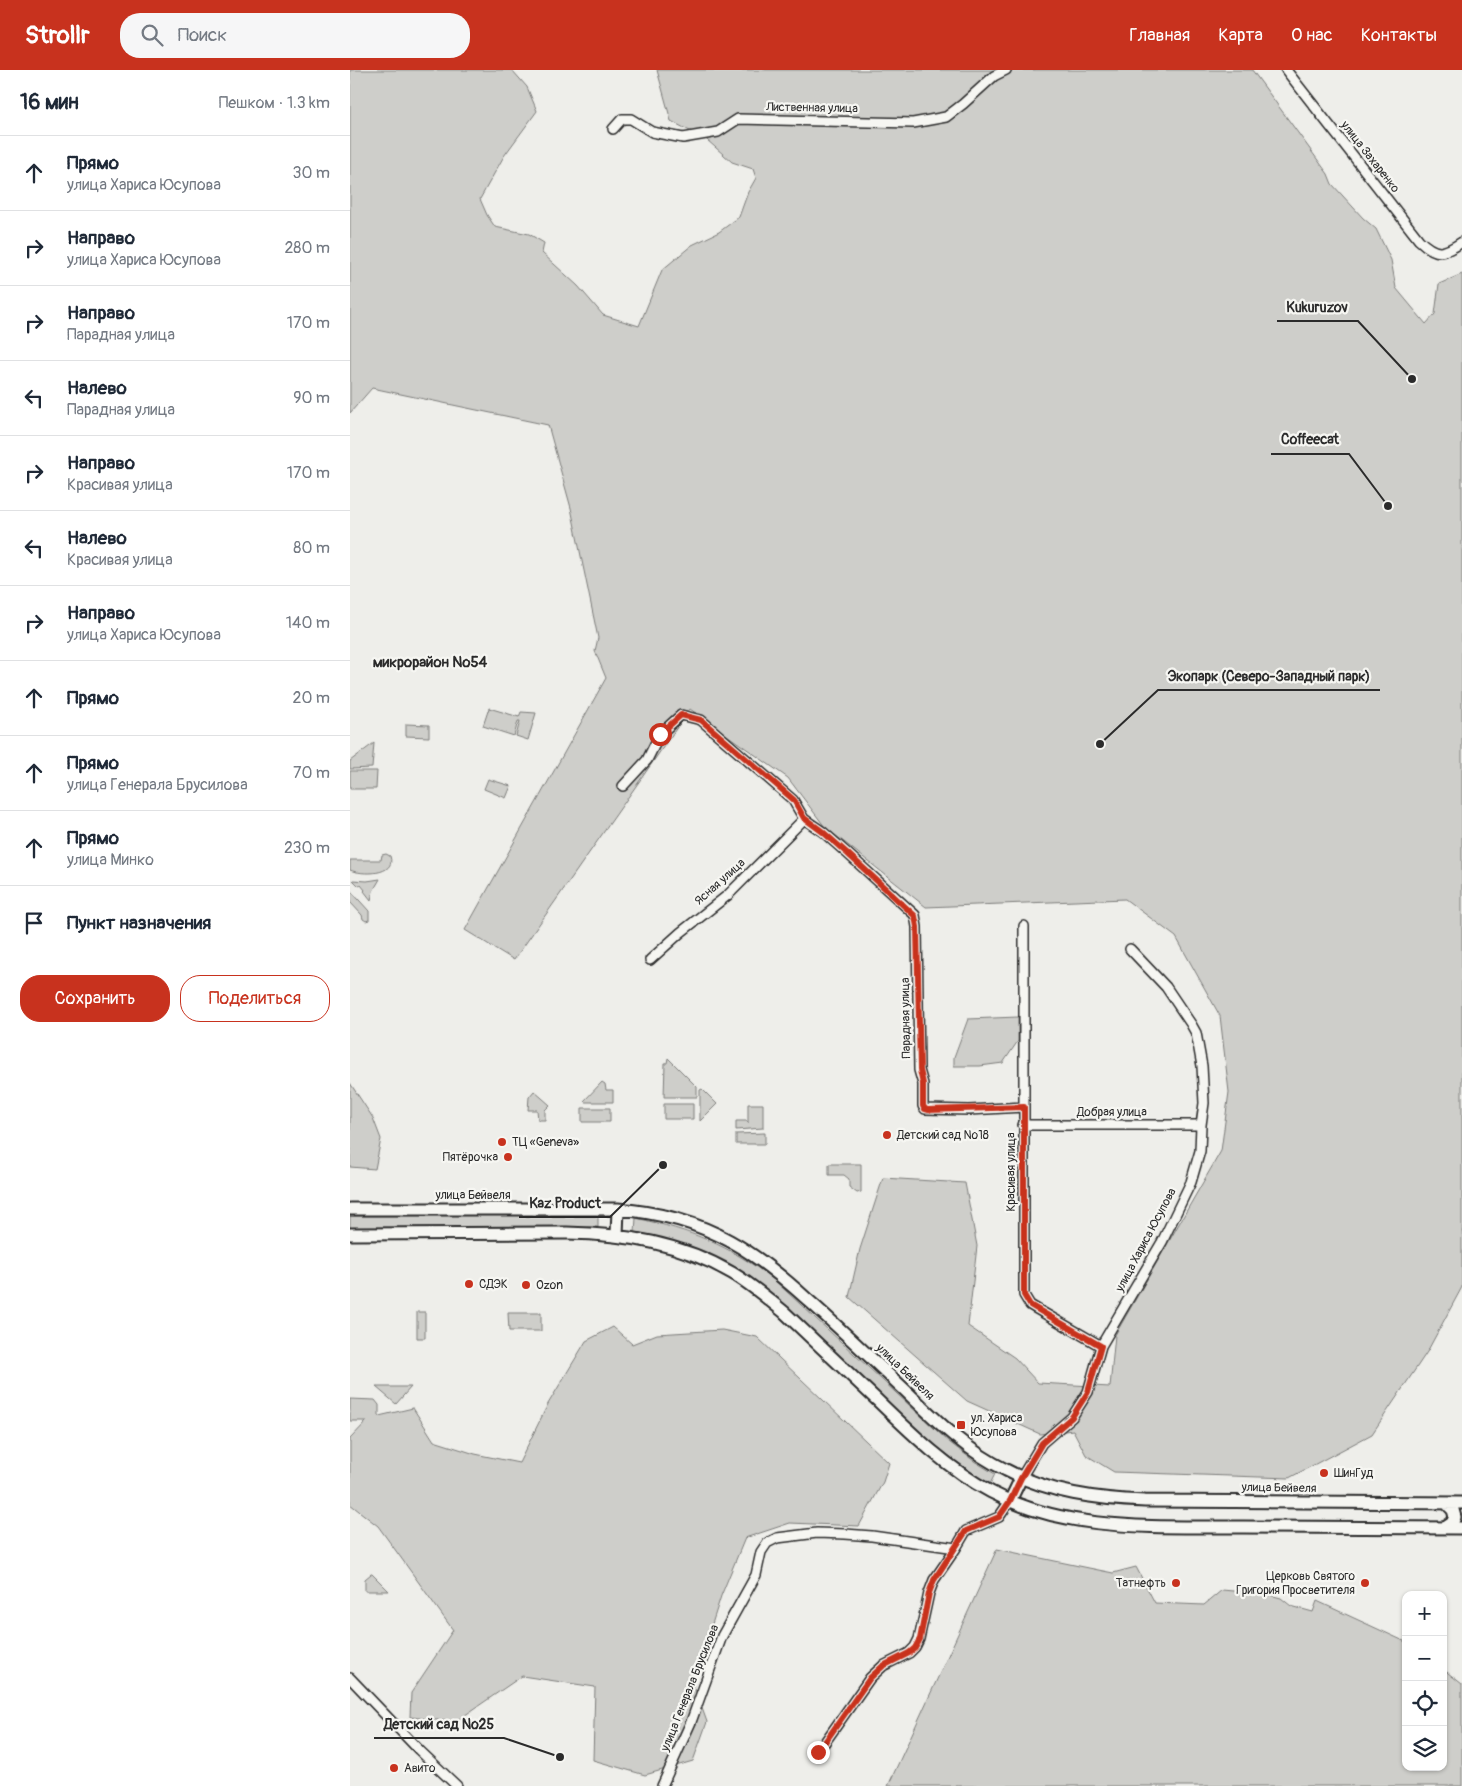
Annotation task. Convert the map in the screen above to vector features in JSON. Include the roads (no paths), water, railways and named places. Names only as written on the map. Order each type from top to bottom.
[{"type":"main road","name":"улица Бейвеля","points":[[350,1209],[618,1209],[645,1212],[698,1227],[729,1240],[774,1270],[833,1322],[942,1426],[986,1459],[1021,1478],[1065,1492],[1111,1500],[1145,1501],[1462,1503]]},
{"type":"main road","points":[[617,1235],[618,1209]]},
{"type":"main road","points":[[350,1234],[567,1233],[617,1235],[649,1240],[689,1252],[718,1265],[745,1281],[784,1312],[933,1452],[976,1483],[1010,1501],[1056,1516],[1124,1525],[1462,1528]]},
{"type":"main road","points":[[1010,1501],[1021,1478]]},
{"type":"main road","points":[[1446,1503],[1452,1510],[1454,1517],[1452,1523],[1446,1528]]},
{"type":"street","name":"Лиственная улица","points":[[613,129],[622,119],[631,119],[652,132],[683,138],[718,132],[738,119],[912,123],[946,117],[964,104],[994,76],[1006,70]]},
{"type":"street","name":"улица Захаренко","points":[[1286,70],[1419,240],[1428,248],[1438,253],[1448,251],[1462,242]]},
{"type":"street","points":[[624,786],[647,760],[660,734],[681,715],[701,720],[794,800],[804,818]]},
{"type":"street","name":"Парадная улица","points":[[804,818],[842,848],[915,916],[917,927],[920,1070],[923,1084],[923,1106],[925,1109],[1024,1107]]},
{"type":"street","name":"Ясная улица","points":[[650,960],[680,933],[728,895],[804,818]]},
{"type":"street","name":"Красивая улица","points":[[1024,926],[1024,1295],[1030,1305],[1101,1346]]},
{"type":"street","name":"улица Хариса Юсупова","points":[[1021,1478],[1042,1443],[1072,1417],[1088,1392],[1101,1346],[1162,1242],[1191,1182],[1200,1151],[1200,1125],[1204,1103],[1202,1066],[1196,1033],[1192,1024],[1166,987],[1130,949]]},
{"type":"street","name":"Добрая улица","points":[[1024,1125],[1200,1125]]},
{"type":"street","points":[[818,1752],[870,1678],[883,1666],[915,1648],[920,1639],[929,1593],[934,1580],[966,1531],[999,1517],[1010,1501]]},
{"type":"street","name":"улица Генерала Брусилова","points":[[662,1786],[691,1722],[722,1636],[756,1575],[761,1552],[767,1543],[777,1538],[817,1533],[872,1536],[956,1548]]},
{"type":"street","points":[[350,1678],[419,1750],[457,1786]]},
{"type":"place","name":"Kukuruzov","points":[[1412,379]]},
{"type":"place","name":"Coffeecat","points":[[1388,506]]},
{"type":"place","name":"Экопарк (Северо-Западный парк)","points":[[1100,744]]},
{"type":"place","name":"Детский сaд №18","points":[[887,1135]]},
{"type":"place","name":"ТЦ «Geneva»","points":[[502,1142]]},
{"type":"place","name":"Пятёрочка","points":[[508,1157]]},
{"type":"place","name":"Kaz Product","points":[[663,1165]]},
{"type":"place","name":"СДЭК","points":[[469,1284]]},
{"type":"place","name":"Ozon","points":[[526,1285]]},
{"type":"place","name":"ул. Хариса Юсупова","points":[[961,1425]]},
{"type":"place","name":"ШинГуд","points":[[1324,1473]]},
{"type":"place","name":"Татнефть","points":[[1176,1583]]},
{"type":"place","name":"Церковь Святого Григория Просветителя","points":[[1365,1583]]},
{"type":"place","name":"Детский сад №25","points":[[560,1757]]},
{"type":"place","name":"Авито","points":[[394,1768]]},
{"type":"district","name":"микрорайон №54","points":[[430,662]]}]
